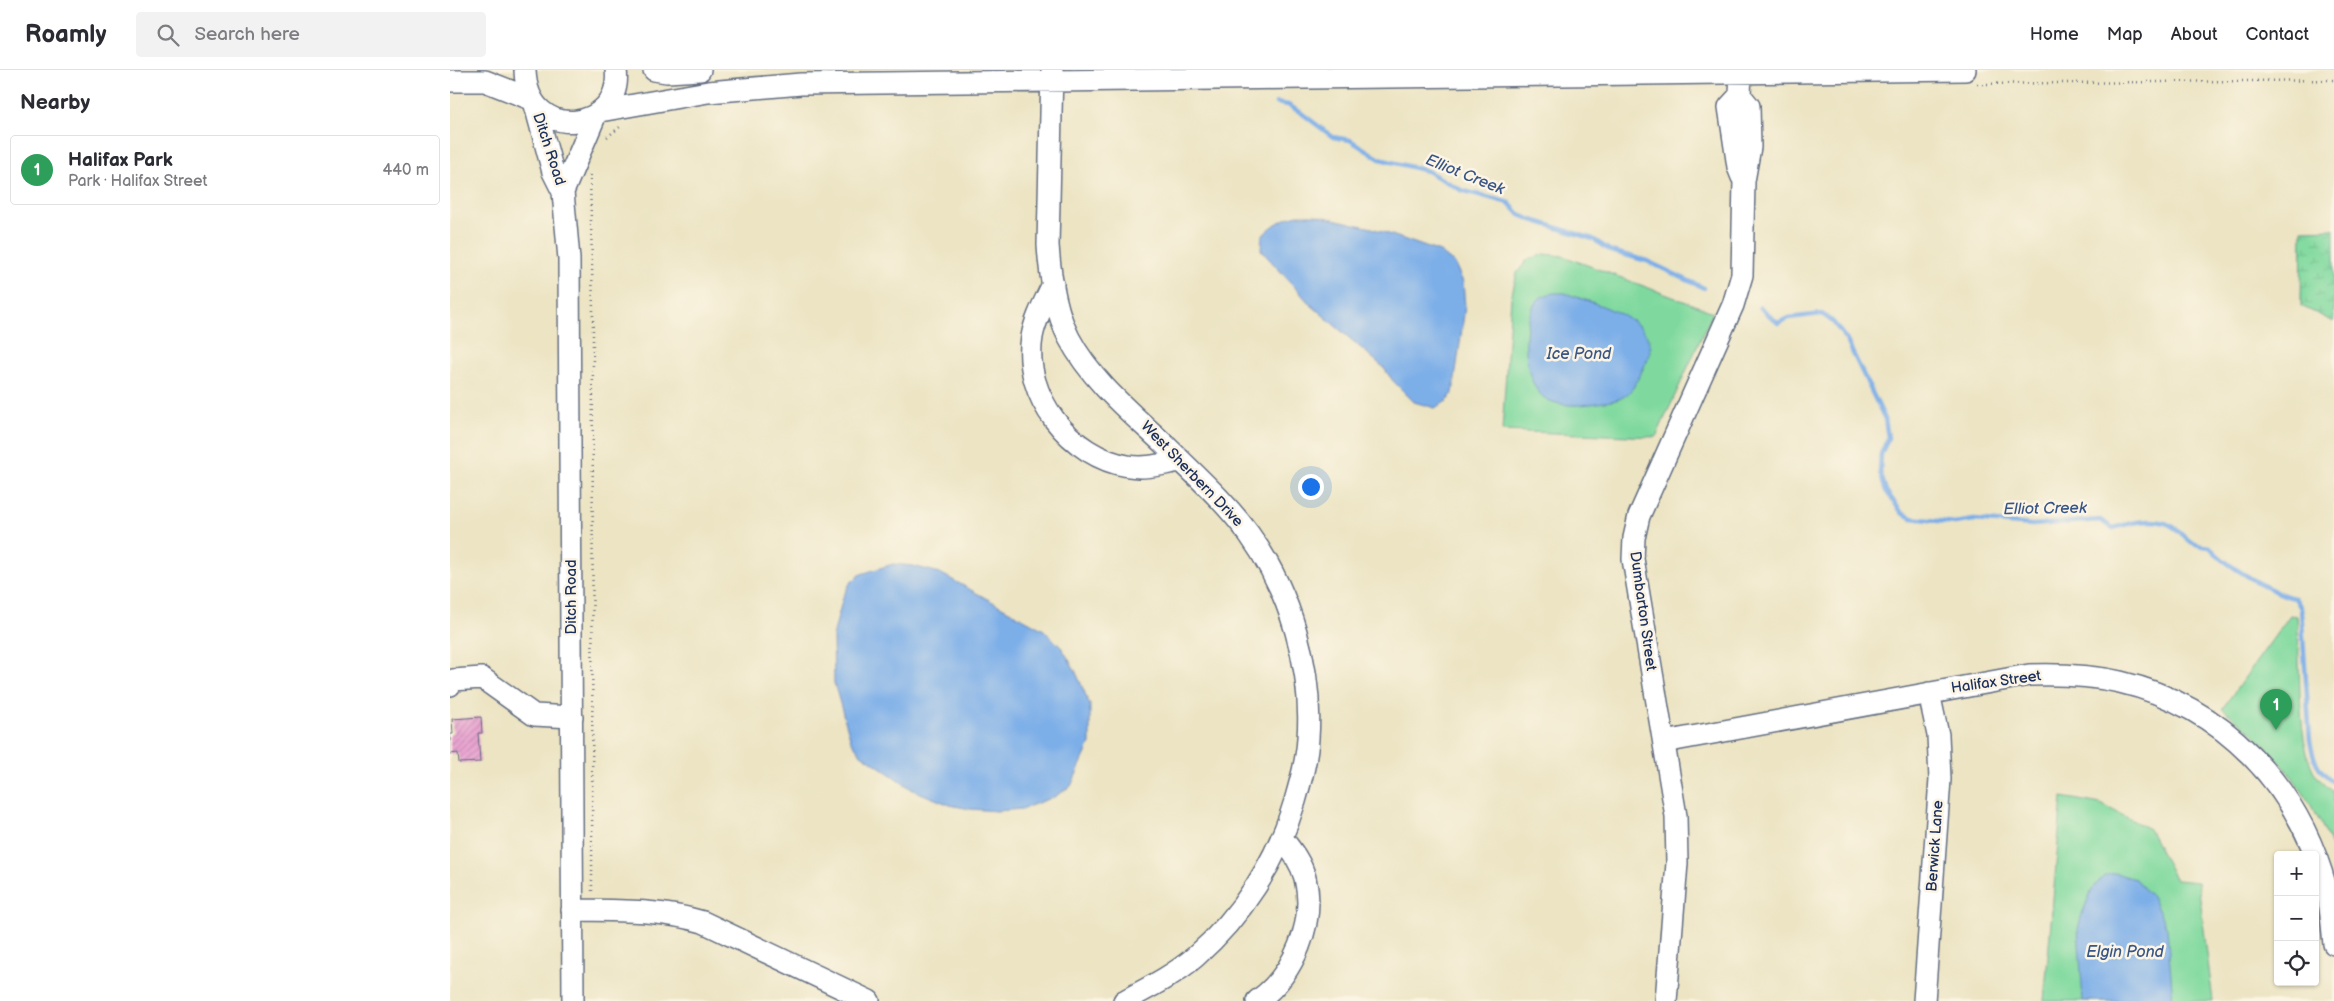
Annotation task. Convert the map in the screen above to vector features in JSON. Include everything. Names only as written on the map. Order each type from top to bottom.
[{"type":"street","name":"Ditch Road","points":[[525,70],[525,85],[533,102],[553,172],[563,192],[569,259],[572,717],[582,910],[573,1001]]},
{"type":"street","name":"Ditch Road","points":[[563,192],[598,113],[615,90],[616,70]]},
{"type":"street","points":[[654,70],[677,72],[700,70]]},
{"type":"street","points":[[450,81],[485,81],[533,102],[546,115],[568,122],[583,120],[598,113],[708,92],[772,86],[1052,76],[1330,76],[1740,80],[1968,77]]},
{"type":"street","name":"West Sherbern Drive","points":[[1052,76],[1048,245],[1052,284],[1069,337],[1088,367],[1218,497],[1249,534],[1273,571],[1302,654],[1307,694],[1308,738],[1302,776],[1282,838],[1274,856],[1236,914],[1216,937],[1194,958],[1169,976],[1124,1001]]},
{"type":"street","name":"Dumbarton Street","points":[[1666,1001],[1677,863],[1676,816],[1636,580],[1634,538],[1638,516],[1737,295],[1744,263],[1744,182],[1738,167],[1729,107],[1740,80]]},
{"type":"street","points":[[1052,284],[1032,336],[1030,356],[1038,391],[1058,426],[1090,451],[1126,466],[1144,468],[1181,461]]},
{"type":"street","name":"Halifax Street","points":[[1664,742],[2029,675],[2059,674],[2120,682],[2153,692],[2188,707],[2220,728],[2249,753],[2291,802],[2306,832],[2327,889],[2334,944]]},
{"type":"street","points":[[450,685],[454,680],[482,678],[534,715],[572,717]]},
{"type":"street","name":"Berwick Lane","points":[[1924,1001],[1940,779],[1938,735],[1929,693]]},
{"type":"street","points":[[1257,1001],[1277,983],[1288,968],[1306,922],[1308,900],[1305,878],[1298,861],[1282,838]]},
{"type":"street","points":[[582,910],[674,914],[703,922],[869,1001]]},
{"type":"path","points":[[1968,77],[2334,80]]},
{"type":"path","points":[[606,138],[624,124]]},
{"type":"path","points":[[582,910],[593,312],[590,169]]},
{"type":"green space","points":[[2334,229],[2334,322],[2301,306],[2302,230]]},
{"type":"green space","points":[[1544,254],[1563,256],[1713,312],[1656,437],[1502,431],[1511,298],[1517,273],[1528,259]]},
{"type":"green space","points":[[2290,615],[2297,616],[2300,696],[2304,737],[2308,755],[2315,773],[2334,792],[2334,854],[2315,812],[2289,773],[2258,738],[2222,709]]},
{"type":"green space","points":[[2062,797],[2101,804],[2149,829],[2176,880],[2198,882],[2213,1001],[2044,1001]]},
{"type":"water","points":[[1298,215],[1316,215],[1372,228],[1440,252],[1455,264],[1463,282],[1465,307],[1453,393],[1447,401],[1435,408],[1414,402],[1393,381],[1383,367],[1311,305],[1261,250],[1262,236],[1266,232],[1283,220]]},
{"type":"water","name":"Ice Pond","points":[[1554,293],[1565,293],[1616,312],[1640,327],[1647,336],[1650,347],[1648,357],[1635,384],[1626,395],[1617,400],[1571,405],[1555,403],[1539,393],[1532,381],[1528,367],[1526,335],[1533,307],[1540,298]]},
{"type":"water","points":[[893,564],[913,566],[940,573],[1044,630],[1062,648],[1075,670],[1090,705],[1090,744],[1071,786],[1054,797],[1022,809],[997,811],[970,809],[950,805],[913,790],[861,754],[851,741],[834,683],[833,636],[843,597],[850,583],[861,574]]},
{"type":"water","name":"Elgin Pond","points":[[2115,873],[2135,879],[2152,897],[2167,929],[2173,1001],[2083,1001],[2078,929],[2092,889],[2104,876]]},
{"type":"building","points":[[481,717],[482,733],[478,733],[480,762],[459,763],[458,753],[450,754],[450,734],[453,734],[452,719]]},
{"type":"waterway","name":"Elliot Creek","points":[[1276,103],[1288,105],[1333,137],[1350,140],[1380,159],[1427,171],[1461,190],[1509,203],[1520,215],[1529,219],[1593,239],[1611,251],[1647,261],[1704,288]]},
{"type":"waterway","name":"Elliot Creek","points":[[1760,307],[1778,323],[1788,318],[1822,314],[1833,322],[1846,339],[1885,419],[1888,438],[1881,454],[1880,472],[1886,491],[1902,513],[1912,518],[1955,523],[1974,520],[2032,525],[2100,520],[2113,528],[2127,524],[2156,521],[2176,528],[2194,544],[2210,547],[2225,561],[2250,577],[2275,591],[2295,598],[2301,608],[2311,747],[2320,769],[2334,782]]},
{"type":"place","name":"Halifax Park","points":[[2276,730]]}]
